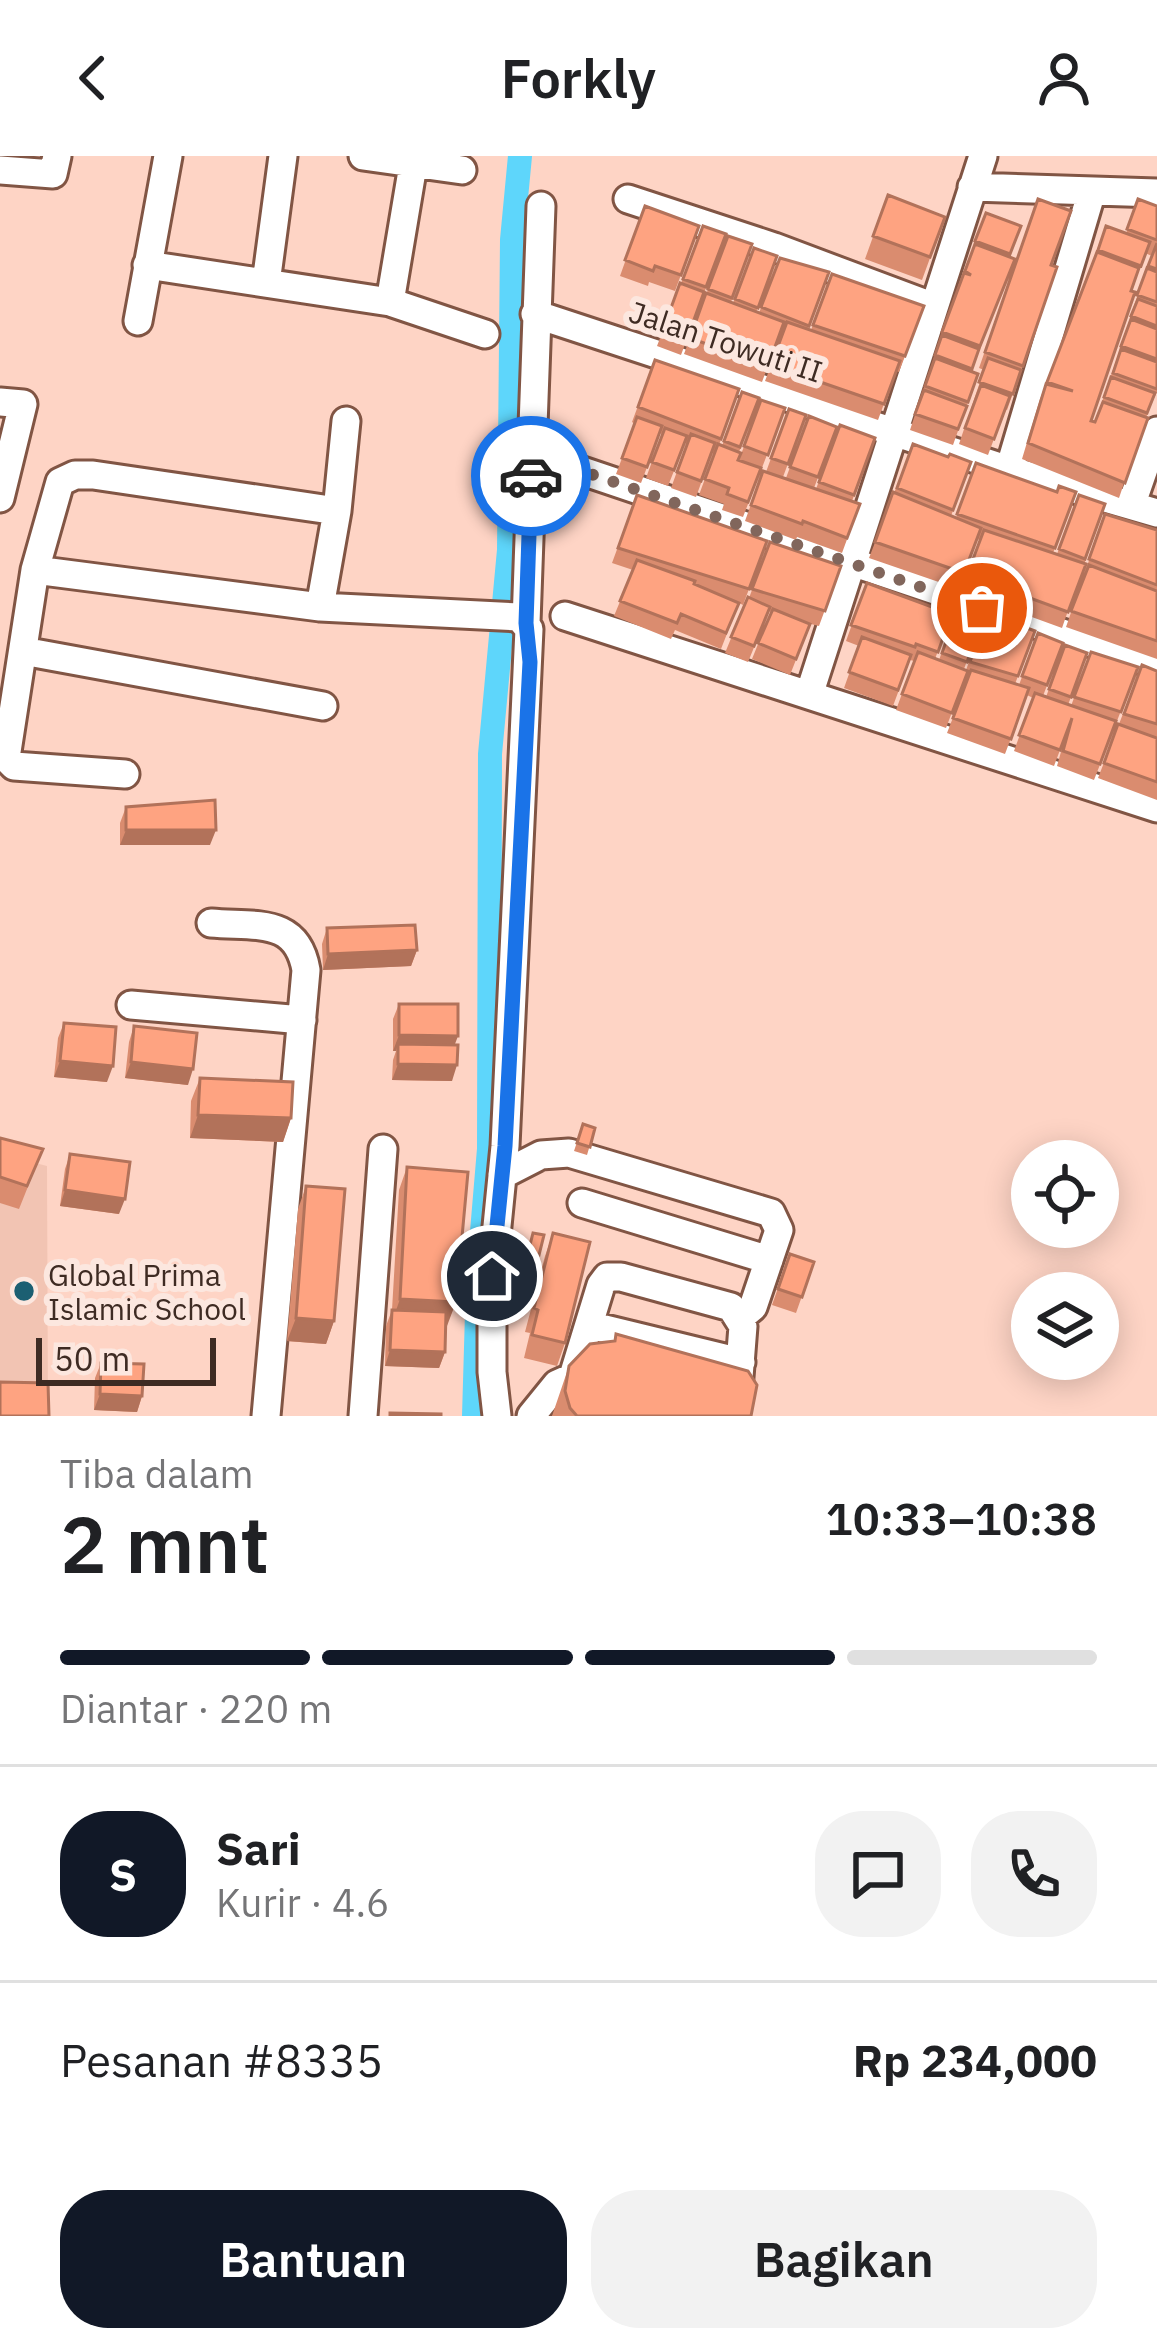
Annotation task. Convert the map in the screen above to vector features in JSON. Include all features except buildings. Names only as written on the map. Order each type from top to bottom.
[{"type":"street","points":[[0,170],[53,174],[57,156]]},
{"type":"street","points":[[138,321],[168,156]]},
{"type":"street","points":[[266,283],[283,156]]},
{"type":"street","points":[[351,156],[462,170]]},
{"type":"street","points":[[809,695],[982,156]]},
{"type":"street","points":[[390,302],[412,165]]},
{"type":"street","points":[[972,187],[1157,193]]},
{"type":"street","points":[[1009,470],[1092,191]]},
{"type":"street","points":[[628,200],[774,247],[934,307]]},
{"type":"street","points":[[497,1416],[492,1276],[502,1175],[530,662],[522,620],[541,206]]},
{"type":"street","points":[[147,265],[390,302],[485,334]]},
{"type":"street","name":"Jalan Towuti II","points":[[536,314],[1009,470],[1145,508]]},
{"type":"street","points":[[0,402],[23,404],[0,498]]},
{"type":"street","points":[[320,607],[346,421]]},
{"type":"street","points":[[1145,508],[1157,431]]},
{"type":"street","points":[[532,454],[1157,665]]},
{"type":"street","points":[[125,774],[14,766],[6,758],[35,570],[60,482],[75,475],[337,511]]},
{"type":"street","points":[[35,570],[320,607],[522,620]]},
{"type":"street","points":[[565,616],[1157,808]]},
{"type":"street","points":[[23,652],[323,706]]},
{"type":"street","points":[[211,923],[285,930],[302,946],[306,970],[266,1416]]},
{"type":"street","points":[[131,1004],[302,1021]]},
{"type":"street","points":[[363,1416],[383,1149]]},
{"type":"street","points":[[502,1175],[542,1155],[569,1153],[771,1213],[778,1230],[753,1307],[741,1317]]},
{"type":"street","points":[[582,1203],[769,1260]]},
{"type":"street","points":[[574,1373],[607,1277],[621,1277],[731,1307],[741,1317],[735,1405]]},
{"type":"street","points":[[589,1325],[741,1362]]},
{"type":"street","points":[[531,1416],[556,1384],[574,1373],[614,1372]]},
{"type":"shaded area","name":"Global Prima Islamic School","points":[[0,1154],[47,1166],[48,1416],[0,1416]]},
{"type":"waterway","points":[[474,1416],[478,1279],[489,1149],[490,754],[509,550],[512,240],[520,156]]},
{"type":"way so far","points":[[531,476],[532,454],[982,608]]},
{"type":"place","name":"Global Prima Islamic School","points":[[24,1291]]},
{"type":"route","points":[[492,1276],[505,1146],[530,662],[526,623],[531,476]]}]
